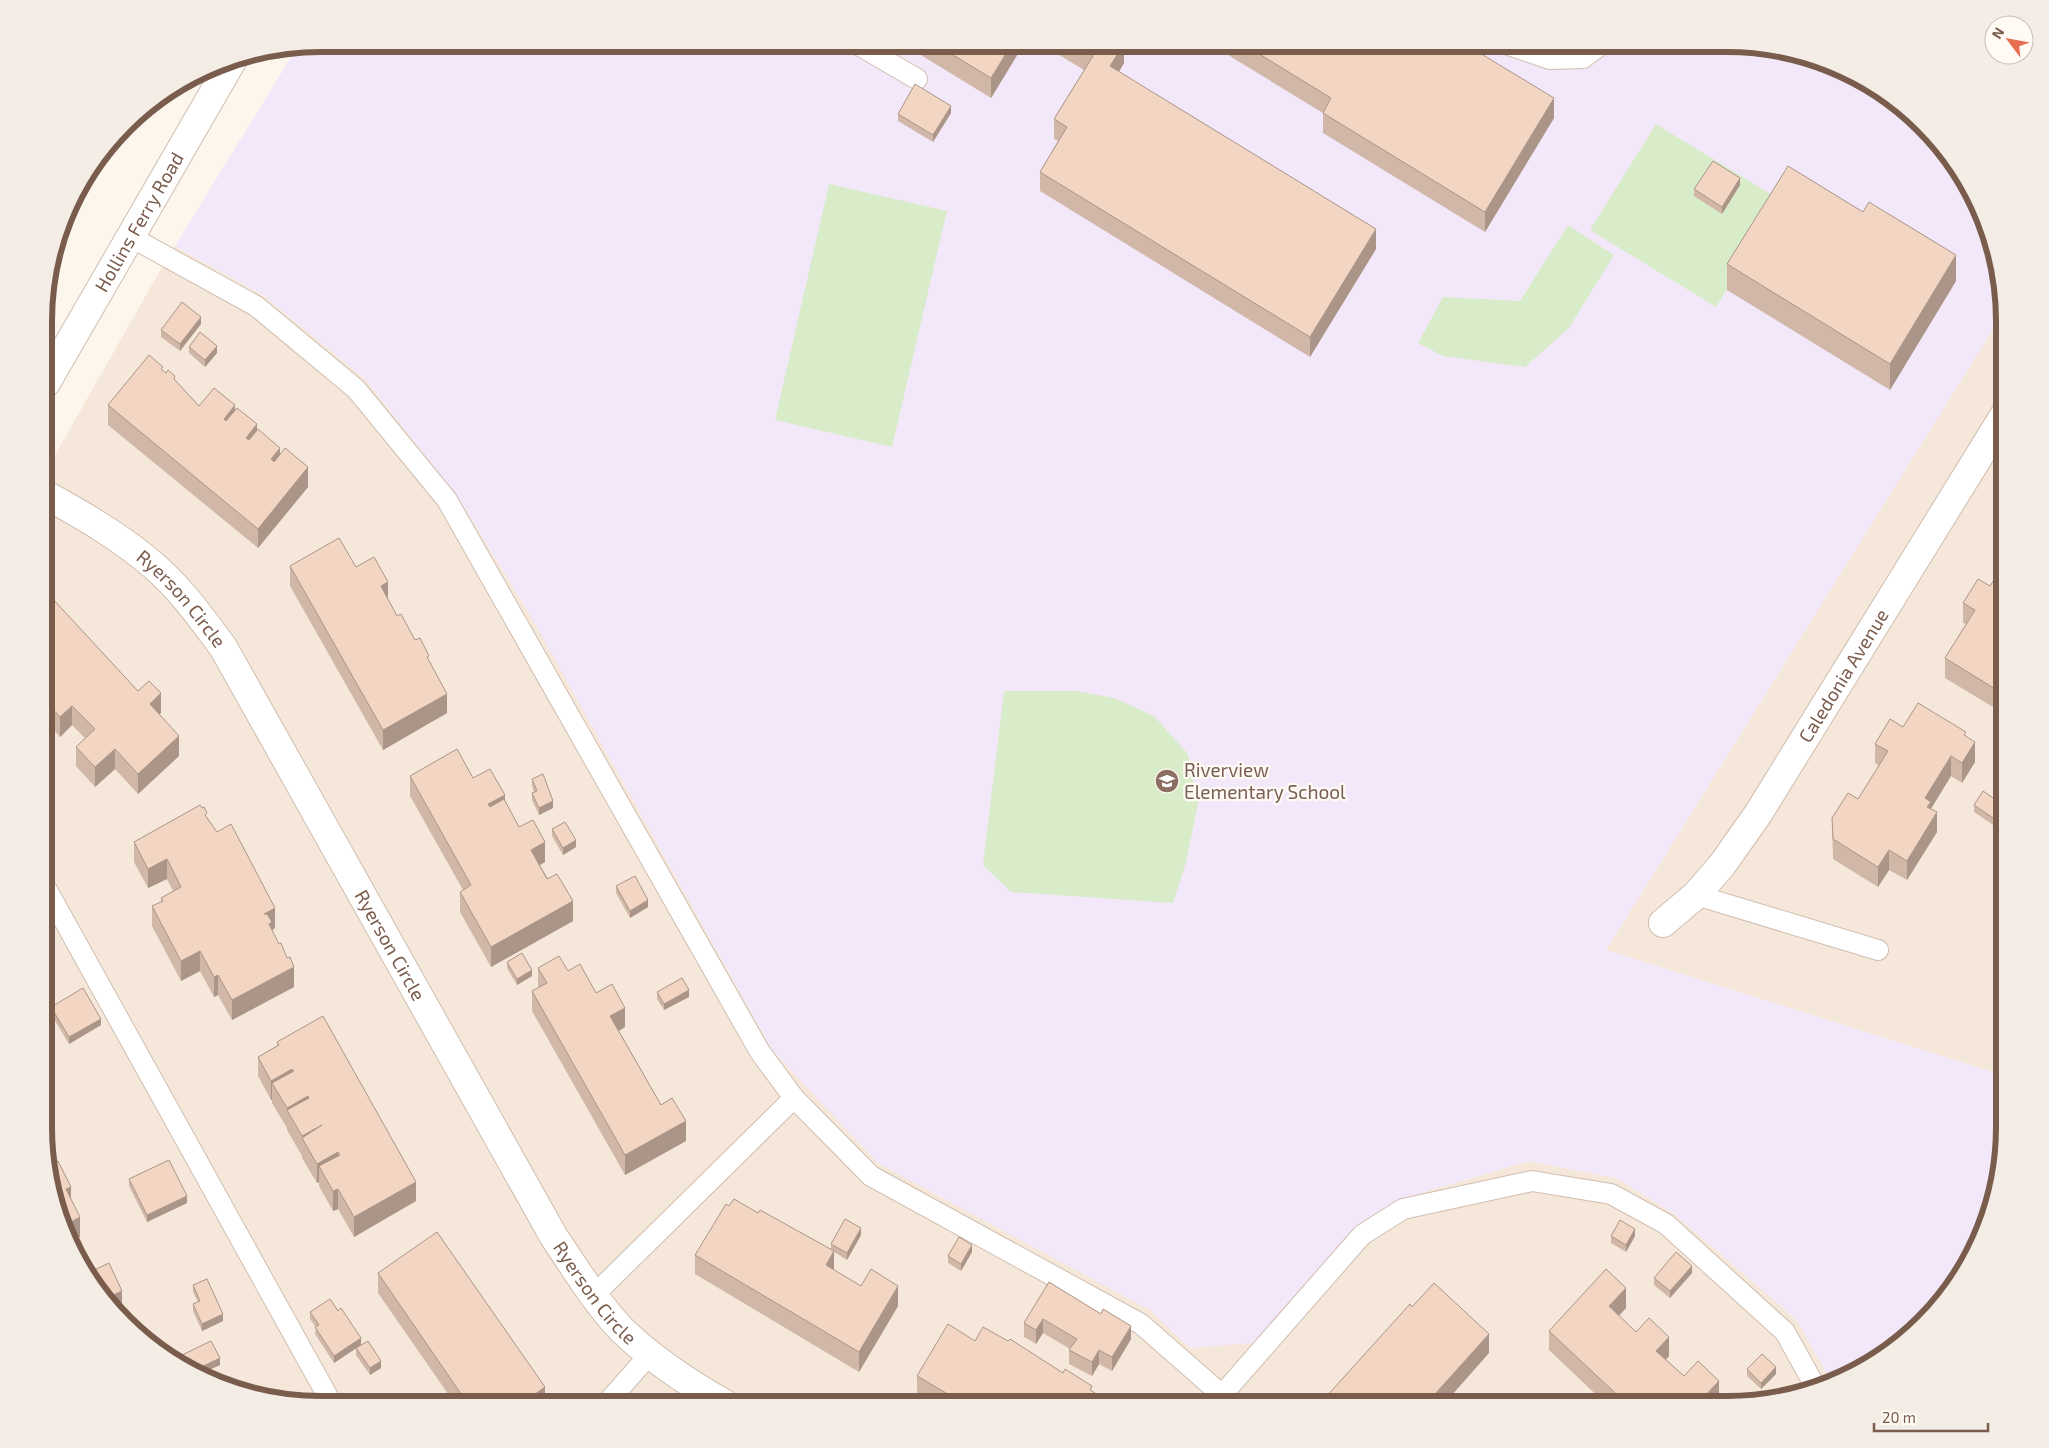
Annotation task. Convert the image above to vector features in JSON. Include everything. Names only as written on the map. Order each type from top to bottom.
[{"type":"street","name":"Hollins Ferry Road","points":[[52,372],[129,236],[227,70]]},
{"type":"street","name":"Caledonia Avenue","points":[[1663,923],[1696,895],[1722,865],[1758,814],[1996,429]]},
{"type":"street","name":"Ryerson Circle","points":[[52,499],[104,529],[155,566],[193,606],[223,647],[554,1238],[594,1295],[622,1329],[686,1382],[711,1396]]},
{"type":"lane","points":[[871,52],[918,79]]},
{"type":"lane","points":[[1529,52],[1550,59],[1583,58],[1591,52]]},
{"type":"lane","points":[[129,236],[256,306],[356,389],[446,500],[760,1052],[794,1098],[871,1176],[1141,1324],[1214,1396]]},
{"type":"lane","points":[[1696,895],[1878,950]]},
{"type":"lane","points":[[52,899],[323,1396]]},
{"type":"lane","points":[[594,1295],[794,1098]]},
{"type":"lane","points":[[1221,1396],[1362,1235],[1402,1209],[1532,1181],[1611,1194],[1666,1224],[1785,1332],[1812,1381]]},
{"type":"lane","points":[[613,1396],[650,1354]]},
{"type":"shaded area","name":"Riverview Elementary School","points":[[1728,52],[1763,55],[1797,62],[1831,73],[1862,88],[1891,108],[1918,131],[1941,158],[1961,187],[1976,218],[1987,252],[1994,286],[1996,324],[1606,950],[1996,1073],[1996,1144],[1991,1179],[1976,1230],[1961,1261],[1930,1304],[1905,1329],[1862,1360],[1828,1376],[1796,1319],[1673,1213],[1616,1178],[1529,1161],[1401,1199],[1357,1226],[1253,1343],[1190,1348],[1150,1310],[878,1163],[772,1050],[529,613],[458,497],[365,379],[263,295],[175,246],[293,54],[304,53]]},
{"type":"shaded area","points":[[174,246],[263,295],[365,379],[458,497],[529,613],[1151,1310],[1190,1348],[1357,1226],[1401,1199],[1529,1161],[1616,1178],[1673,1213],[1796,1319],[1828,1376],[1780,1390],[1728,1396],[321,1396],[286,1393],[252,1386],[202,1368],[172,1350],[144,1329],[119,1304],[98,1276],[88,1261],[73,1230],[62,1196],[55,1162],[52,1127],[52,460]]},
{"type":"shaded area","points":[[1996,324],[1996,1073],[1606,950]]},
{"type":"green space","points":[[1656,124],[1782,201],[1716,307],[1590,230]]},
{"type":"green space","points":[[829,184],[947,211],[892,447],[775,420]]},
{"type":"green space","points":[[1568,225],[1614,255],[1569,328],[1525,367],[1443,356],[1418,343],[1443,297],[1520,301]]},
{"type":"green space","points":[[1004,691],[1076,691],[1114,698],[1154,716],[1188,754],[1198,804],[1186,862],[1173,903],[1011,892],[983,865]]},
{"type":"building","points":[[948,52],[1007,52],[991,78]]},
{"type":"building","points":[[1087,52],[1119,52],[1110,66],[1376,229],[1310,337],[1040,172],[1067,127],[1054,119],[1093,56]]},
{"type":"building","points":[[1256,52],[1478,52],[1554,98],[1485,212],[1323,113],[1331,98]]},
{"type":"building","points":[[915,84],[951,106],[933,135],[898,114]]},
{"type":"building","points":[[1713,161],[1740,178],[1722,207],[1694,189]]},
{"type":"building","points":[[1788,166],[1863,212],[1869,202],[1956,255],[1890,364],[1727,264]]},
{"type":"building","points":[[182,302],[201,317],[180,344],[161,330]]},
{"type":"building","points":[[200,332],[217,346],[205,360],[189,347]]},
{"type":"building","points":[[149,355],[163,367],[161,369],[166,373],[168,370],[175,376],[174,379],[199,406],[214,388],[235,405],[224,419],[226,421],[237,408],[257,424],[246,438],[249,440],[258,429],[280,448],[271,459],[274,462],[285,448],[308,467],[258,529],[108,405]]},
{"type":"building","points":[[339,538],[356,567],[374,557],[388,582],[381,586],[397,616],[401,614],[415,640],[420,638],[429,656],[427,657],[447,694],[383,730],[290,566]]},
{"type":"building","points":[[1996,577],[1996,689],[1945,658],[1975,610],[1963,603],[1978,579],[1990,586]]},
{"type":"building","points":[[52,598],[138,691],[149,681],[161,693],[150,704],[179,736],[138,774],[115,749],[95,767],[76,747],[95,729],[72,706],[60,717],[52,708]]},
{"type":"building","points":[[1918,703],[1966,732],[1964,735],[1975,742],[1962,763],[1951,756],[1925,798],[1931,802],[1927,807],[1937,812],[1907,861],[1889,850],[1878,867],[1833,839],[1832,818],[1848,793],[1858,799],[1888,751],[1875,744],[1890,719],[1903,727]]},
{"type":"building","points":[[457,749],[473,778],[490,769],[505,795],[488,804],[490,807],[504,799],[519,827],[533,820],[545,842],[531,850],[547,879],[557,874],[573,901],[491,947],[460,892],[471,885],[410,776]]},
{"type":"building","points":[[543,774],[553,801],[539,808],[532,793],[537,791],[532,779]]},
{"type":"building","points":[[1983,791],[1996,800],[1996,820],[1974,805]]},
{"type":"building","points":[[200,805],[202,808],[204,807],[207,813],[205,815],[217,832],[231,824],[275,908],[264,914],[267,914],[272,922],[269,924],[279,944],[281,943],[287,958],[290,957],[294,967],[232,1000],[218,975],[214,977],[200,951],[181,961],[152,906],[163,901],[161,898],[181,887],[167,859],[148,869],[134,842]]},
{"type":"building","points":[[565,822],[576,840],[563,848],[552,829]]},
{"type":"building","points":[[635,876],[648,900],[630,911],[616,886]]},
{"type":"building","points":[[522,953],[532,970],[517,979],[507,962]]},
{"type":"building","points":[[559,956],[568,971],[580,964],[596,993],[612,984],[625,1008],[610,1016],[661,1105],[672,1098],[686,1121],[625,1155],[532,991],[547,983],[538,968]]},
{"type":"building","points":[[682,978],[689,990],[664,1004],[657,992]]},
{"type":"building","points":[[83,988],[101,1019],[69,1037],[52,1006]]},
{"type":"building","points":[[323,1016],[416,1182],[354,1217],[338,1189],[333,1191],[319,1166],[340,1155],[338,1152],[317,1164],[302,1138],[322,1125],[302,1136],[287,1110],[309,1098],[308,1096],[287,1108],[272,1083],[294,1071],[292,1069],[271,1081],[258,1057],[279,1045],[277,1042]]},
{"type":"building","points":[[169,1160],[187,1196],[147,1215],[129,1179]]},
{"type":"building","points":[[58,1161],[71,1187],[66,1189],[80,1217],[70,1222],[62,1196],[55,1163]]},
{"type":"building","points":[[734,1199],[758,1213],[760,1210],[834,1251],[826,1265],[861,1286],[871,1269],[898,1286],[859,1352],[695,1255],[726,1204],[729,1206]]},
{"type":"building","points":[[845,1219],[861,1228],[847,1253],[831,1244]]},
{"type":"building","points":[[1620,1220],[1635,1229],[1626,1245],[1611,1236]]},
{"type":"building","points":[[437,1232],[545,1387],[532,1396],[463,1396],[378,1273]]},
{"type":"building","points":[[959,1237],[972,1245],[961,1264],[948,1256]]},
{"type":"building","points":[[1676,1252],[1692,1266],[1670,1291],[1654,1278]]},
{"type":"building","points":[[109,1263],[122,1291],[112,1295],[94,1270]]},
{"type":"building","points":[[1606,1269],[1626,1288],[1609,1306],[1636,1332],[1649,1318],[1669,1337],[1656,1351],[1684,1376],[1698,1361],[1719,1381],[1705,1396],[1618,1396],[1549,1331]]},
{"type":"building","points":[[207,1279],[223,1314],[202,1324],[193,1304],[200,1301],[193,1285]]},
{"type":"building","points":[[1049,1282],[1101,1314],[1103,1309],[1131,1326],[1112,1357],[1099,1350],[1092,1362],[1069,1350],[1077,1339],[1043,1319],[1036,1330],[1024,1323]]},
{"type":"building","points":[[1434,1283],[1489,1334],[1433,1396],[1327,1396],[1410,1304],[1412,1307]]},
{"type":"building","points":[[330,1299],[338,1311],[341,1308],[361,1338],[334,1356],[315,1327],[319,1325],[310,1312]]},
{"type":"building","points":[[948,1324],[975,1341],[983,1327],[1008,1341],[1010,1339],[1063,1373],[1065,1369],[1092,1386],[1090,1390],[1100,1396],[951,1396],[917,1376]]},
{"type":"building","points":[[211,1341],[220,1358],[201,1367],[181,1356]]},
{"type":"building","points":[[368,1341],[381,1361],[370,1368],[356,1348]]},
{"type":"building","points":[[1762,1354],[1776,1367],[1761,1383],[1747,1369]]},
{"type":"place","name":"Riverview Elementary School","points":[[1167,781]]}]
